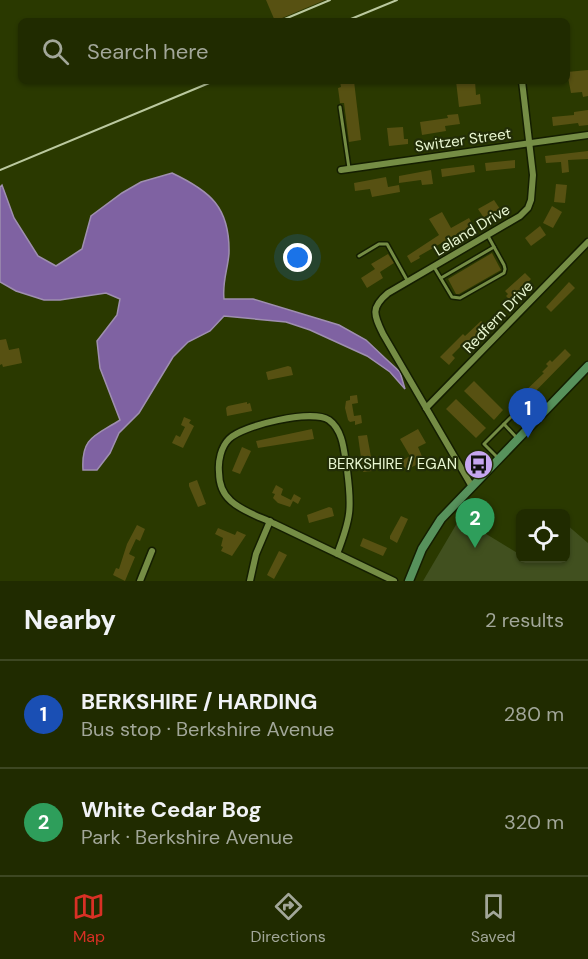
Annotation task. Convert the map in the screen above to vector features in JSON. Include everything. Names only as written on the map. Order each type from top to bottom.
[{"type":"main road","points":[[409,581],[422,549],[441,519],[471,485],[588,366]]},
{"type":"street","name":"Leland Drive","points":[[426,408],[383,334],[376,319],[375,309],[378,302],[388,293],[520,216],[531,200],[533,175],[522,84]]},
{"type":"street","name":"Switzer Street","points":[[341,170],[588,135]]},
{"type":"street","name":"Redfern Drive","points":[[426,408],[588,242]]},
{"type":"street","points":[[426,408],[471,485]]},
{"type":"street","points":[[337,554],[348,523],[351,502],[343,441],[338,429],[328,420],[307,415],[256,426],[236,434],[225,444],[218,466],[219,478],[225,493],[232,502],[241,508],[270,521],[337,554],[394,581]]},
{"type":"street","points":[[250,581],[256,554],[270,521]]},
{"type":"street","points":[[140,581],[152,551]]},
{"type":"lane","points":[[340,107],[349,168]]},
{"type":"lane","points":[[434,267],[452,297],[460,298],[504,273],[505,269],[488,236]]},
{"type":"lane","points":[[358,256],[379,244],[387,244],[408,282]]},
{"type":"lane","points":[[441,278],[494,246]]},
{"type":"lane","points":[[498,458],[484,444],[511,417]]},
{"type":"lane","points":[[504,424],[518,438]]},
{"type":"green space","points":[[460,518],[516,552],[516,563],[570,563],[570,527],[588,543],[588,581],[423,581]]},
{"type":"shaded area","points":[[172,173],[207,194],[215,202],[226,224],[229,253],[224,299],[253,299],[339,325],[366,340],[400,372],[405,389],[390,372],[367,356],[310,330],[286,322],[224,316],[210,331],[188,342],[173,357],[139,413],[119,433],[110,453],[97,470],[83,470],[84,451],[87,444],[97,434],[120,420],[100,368],[97,341],[117,315],[120,299],[106,293],[44,300],[16,291],[0,282],[0,187],[2,185],[14,218],[38,256],[56,266],[82,249],[91,216],[141,182]]},
{"type":"building","points":[[266,0],[325,0],[282,18],[274,18]]},
{"type":"building","points":[[588,70],[588,96],[583,97],[582,92],[571,93],[570,72]]},
{"type":"building","points":[[340,84],[354,84],[361,140],[349,142],[344,103],[340,103],[338,88],[341,87]]},
{"type":"building","points":[[456,84],[475,84],[476,95],[480,94],[481,104],[459,107]]},
{"type":"building","points":[[588,110],[588,125],[579,126],[578,123],[553,126],[552,117],[574,115],[574,112]]},
{"type":"building","points":[[458,114],[460,124],[445,126],[446,131],[422,135],[420,122],[448,118],[447,115]]},
{"type":"building","points":[[403,127],[404,139],[408,139],[408,144],[389,146],[387,128]]},
{"type":"building","points":[[588,151],[588,159],[568,160],[569,172],[562,173],[561,162],[546,163],[545,156]]},
{"type":"building","points":[[515,160],[515,168],[486,171],[485,163]]},
{"type":"building","points":[[474,165],[475,172],[442,177],[441,169]]},
{"type":"building","points":[[431,170],[433,184],[422,185],[421,180],[399,183],[399,176]]},
{"type":"building","points":[[386,177],[388,187],[399,185],[400,192],[372,197],[370,189],[355,191],[354,183]]},
{"type":"building","points":[[556,184],[567,185],[565,203],[554,202]]},
{"type":"building","points":[[494,200],[500,209],[484,218],[478,209]]},
{"type":"building","points":[[552,206],[562,212],[553,228],[543,223]]},
{"type":"building","points":[[442,212],[451,228],[469,218],[473,225],[411,263],[407,256],[439,235],[429,219]]},
{"type":"building","points":[[540,226],[546,235],[531,246],[525,238]]},
{"type":"building","points":[[492,253],[501,270],[456,294],[448,279]]},
{"type":"building","points":[[388,254],[394,263],[380,272],[383,278],[367,288],[361,278],[375,269],[371,264]]},
{"type":"building","points":[[525,273],[531,279],[511,301],[505,291]]},
{"type":"building","points":[[569,282],[575,288],[551,312],[546,307]]},
{"type":"building","points":[[481,321],[487,326],[468,345],[465,342],[452,355],[455,358],[449,365],[440,357],[463,334],[465,336]]},
{"type":"building","points":[[6,339],[9,350],[19,348],[22,363],[3,367],[2,364],[0,365],[0,340]]},
{"type":"building","points":[[565,349],[571,355],[522,405],[516,400],[544,373],[542,372],[548,366],[546,364],[550,360],[552,362]]},
{"type":"building","points":[[291,367],[293,375],[268,380],[266,372]]},
{"type":"building","points":[[474,381],[503,410],[494,420],[464,391]]},
{"type":"building","points":[[357,395],[358,403],[352,404],[354,416],[361,415],[362,423],[355,425],[355,421],[348,420],[345,408],[350,396]]},
{"type":"building","points":[[456,399],[486,428],[476,438],[446,409]]},
{"type":"building","points":[[247,402],[247,404],[250,403],[252,411],[227,416],[228,406]]},
{"type":"building","points":[[184,417],[191,420],[189,423],[194,426],[183,448],[172,443],[176,435],[180,437],[185,427],[181,425]]},
{"type":"building","points":[[312,429],[314,439],[258,448],[256,441]]},
{"type":"building","points":[[418,429],[426,443],[418,447],[424,461],[406,470],[401,461],[410,456],[400,439]]},
{"type":"building","points":[[367,435],[373,468],[372,471],[363,472],[358,436]]},
{"type":"building","points":[[242,447],[251,451],[240,474],[232,471]]},
{"type":"building","points":[[197,480],[206,504],[198,507],[189,486],[189,483]]},
{"type":"building","points":[[276,485],[283,489],[281,495],[291,500],[294,494],[301,498],[298,504],[293,501],[290,507],[278,503],[273,498],[275,494],[272,493]]},
{"type":"building","points":[[332,508],[334,516],[309,523],[307,515]]},
{"type":"building","points":[[401,516],[408,519],[397,543],[390,539],[390,536]]},
{"type":"building","points":[[137,525],[145,529],[140,541],[136,539],[129,554],[135,557],[125,581],[113,575],[116,568],[119,569],[127,544]]},
{"type":"building","points":[[218,528],[235,535],[237,531],[246,535],[232,556],[221,551],[223,538],[215,534]]},
{"type":"building","points":[[363,538],[387,548],[383,556],[360,546]]},
{"type":"building","points":[[279,551],[287,555],[274,579],[267,575]]},
{"type":"railway","points":[[287,18],[330,0]]},
{"type":"railway","points":[[353,18],[397,0]]},
{"type":"railway","points":[[0,170],[207,84]]},
{"type":"place","name":"BERKSHIRE / HARDING","points":[[528,438]]},
{"type":"place","name":"BERKSHIRE / EGAN","points":[[478,464]]},
{"type":"place","name":"White Cedar Bog","points":[[475,548]]}]
